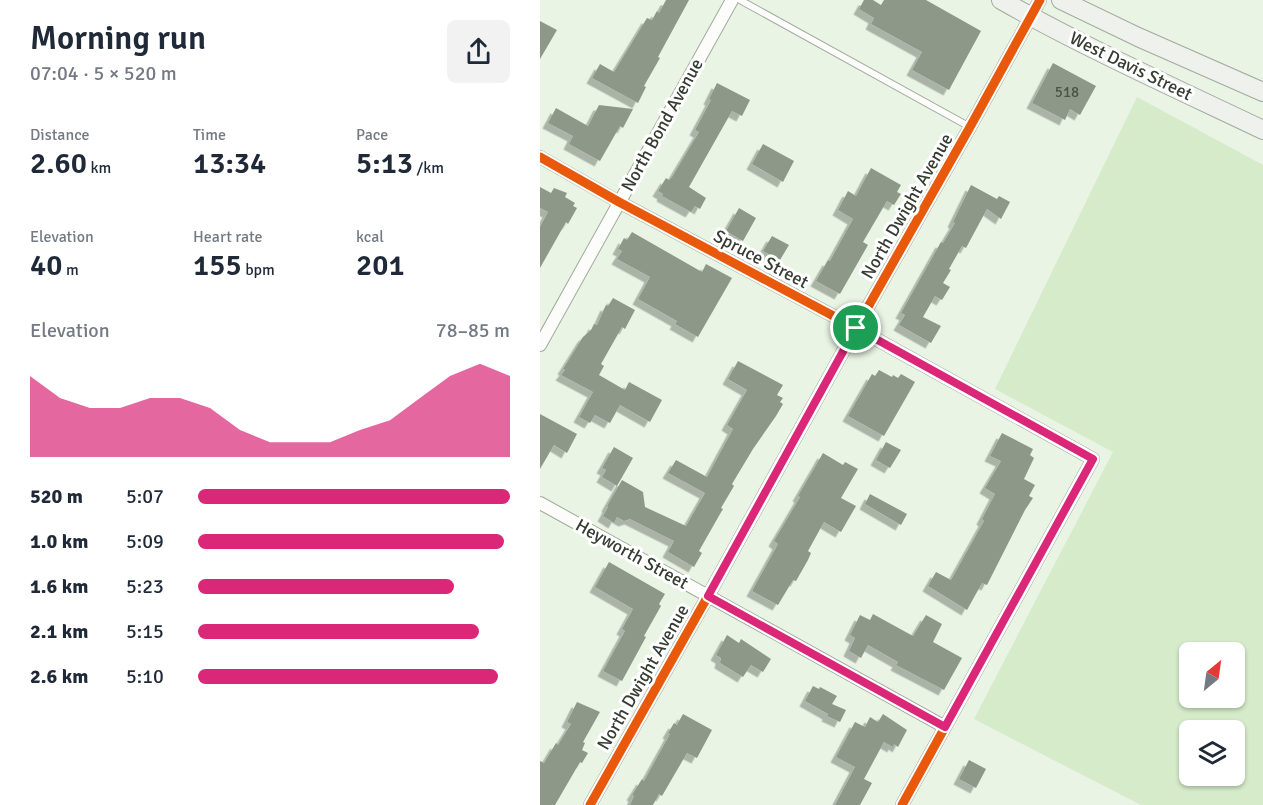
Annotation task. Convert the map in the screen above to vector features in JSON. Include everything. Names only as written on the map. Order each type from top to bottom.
[{"type":"main road","name":"West Davis Street","points":[[1001,0],[1107,56],[1263,130]]},
{"type":"main road","name":"West Davis Street","points":[[1061,0],[1263,92]]},
{"type":"street","name":"North Bond Avenue","points":[[540,345],[732,0]]},
{"type":"street","name":"North Dwight Avenue","points":[[590,805],[1040,0]]},
{"type":"street","name":"Spruce Street","points":[[540,157],[1093,459],[945,727]]},
{"type":"street","name":"Heyworth Street","points":[[540,503],[945,727]]},
{"type":"street","points":[[902,805],[945,727]]},
{"type":"lane","points":[[740,0],[970,127]]},
{"type":"green space","points":[[1137,97],[1263,165],[1263,805],[1141,805],[974,719],[1113,452],[995,389]]},
{"type":"building","points":[[666,0],[689,0],[658,57],[660,58],[644,86],[646,87],[638,103],[592,78],[600,64],[614,72],[647,18],[652,20]]},
{"type":"building","points":[[864,0],[873,0],[881,5],[884,0],[926,0],[981,31],[949,90],[912,70],[922,52],[871,24],[874,18],[859,9]]},
{"type":"building","points":[[540,21],[557,30],[540,59]]},
{"type":"building","points":[[1053,63],[1096,86],[1080,115],[1070,109],[1065,120],[1032,103]]},
{"type":"building","points":[[717,83],[750,100],[742,116],[732,111],[689,187],[706,198],[700,209],[695,206],[691,212],[662,196],[663,194],[658,191],[666,178],[669,180],[672,177],[699,132],[695,130]]},
{"type":"building","points":[[599,105],[633,109],[623,128],[620,126],[600,161],[569,144],[573,136],[548,123],[556,108],[588,126]]},
{"type":"building","points":[[763,144],[794,161],[783,182],[752,164]]},
{"type":"building","points":[[871,168],[901,185],[897,192],[901,194],[894,205],[887,201],[863,242],[868,245],[840,294],[816,281],[853,219],[838,210],[848,191],[856,196]]},
{"type":"building","points":[[971,185],[997,199],[999,196],[1010,202],[1001,219],[987,209],[966,248],[962,246],[949,269],[951,270],[943,283],[950,287],[942,300],[935,296],[923,317],[941,326],[931,343],[899,325],[905,315],[901,313],[941,242],[943,243],[955,223],[953,222]]},
{"type":"building","points":[[540,187],[551,193],[554,188],[567,193],[565,197],[575,203],[573,206],[577,208],[568,224],[566,222],[540,268],[540,227],[548,212],[540,208]]},
{"type":"building","points":[[739,208],[756,218],[743,241],[726,231]]},
{"type":"building","points":[[632,232],[702,272],[706,264],[732,278],[698,337],[675,324],[677,321],[638,299],[650,277],[617,259],[622,251],[618,249],[624,238],[627,240]]},
{"type":"building","points":[[772,236],[789,245],[780,260],[763,251]]},
{"type":"building","points":[[613,298],[635,310],[625,329],[622,327],[601,364],[604,366],[599,375],[625,390],[629,382],[662,400],[650,422],[620,405],[610,423],[595,415],[590,423],[579,417],[593,392],[561,375],[583,337],[594,324],[597,325],[606,305],[608,306]]},
{"type":"building","points":[[738,361],[783,385],[777,395],[783,398],[780,402],[783,404],[732,484],[734,486],[699,551],[702,553],[694,567],[668,552],[674,541],[630,519],[624,521],[617,517],[614,523],[603,516],[622,480],[643,492],[645,507],[686,526],[705,493],[668,473],[676,460],[707,477],[733,429],[727,425],[747,390],[728,379]]},
{"type":"building","points":[[879,370],[892,377],[893,375],[898,378],[901,374],[915,382],[884,436],[848,416],[872,374],[875,376]]},
{"type":"building","points":[[540,414],[577,434],[567,453],[554,445],[540,469]]},
{"type":"building","points":[[1002,433],[1033,449],[1030,455],[1034,458],[1024,479],[1035,485],[1029,496],[1033,498],[987,585],[982,583],[967,610],[928,586],[936,572],[951,580],[984,521],[982,519],[995,494],[985,488],[1001,461],[990,456]]},
{"type":"building","points":[[886,442],[901,450],[890,468],[876,460]]},
{"type":"building","points":[[614,447],[633,458],[617,486],[602,477],[606,470],[602,468]]},
{"type":"building","points":[[823,453],[843,465],[845,462],[858,469],[841,498],[856,506],[841,532],[824,522],[808,551],[811,553],[808,560],[778,605],[752,591],[778,544],[774,541]]},
{"type":"building","points":[[870,494],[907,514],[901,525],[865,504]]},
{"type":"building","points":[[609,562],[665,594],[644,636],[646,637],[622,681],[603,671],[625,631],[622,629],[633,609],[595,587]]},
{"type":"building","points":[[873,614],[913,636],[926,615],[942,624],[933,642],[962,658],[944,690],[896,665],[898,662],[868,645],[861,658],[849,651],[855,638],[850,635],[860,615],[870,620]]},
{"type":"building","points":[[727,635],[739,643],[741,639],[771,659],[763,672],[751,665],[743,677],[720,663],[721,658],[716,655]]},
{"type":"building","points":[[813,686],[837,696],[832,704],[846,710],[840,722],[805,701]]},
{"type":"building","points":[[577,702],[600,712],[583,742],[585,743],[582,750],[588,753],[582,763],[580,762],[555,805],[540,805],[540,761],[544,763],[556,743],[558,745],[571,724],[567,722]]},
{"type":"building","points":[[683,714],[712,730],[697,758],[687,753],[662,796],[659,794],[653,805],[630,805],[634,796],[632,795],[642,779],[644,781],[670,734],[668,733],[674,723],[677,725]]},
{"type":"building","points":[[883,714],[907,730],[898,747],[884,742],[864,779],[872,783],[860,805],[835,805],[855,767],[836,757],[855,722],[865,727],[870,717],[878,722]]},
{"type":"building","points":[[969,760],[986,769],[976,788],[959,779]]},
{"type":"cycle path","points":[[590,805],[1040,0]]},
{"type":"cycle path","points":[[540,157],[1093,459],[902,805]]},
{"type":"route","points":[[856,328],[1093,459],[945,727],[708,596],[856,328]]}]
